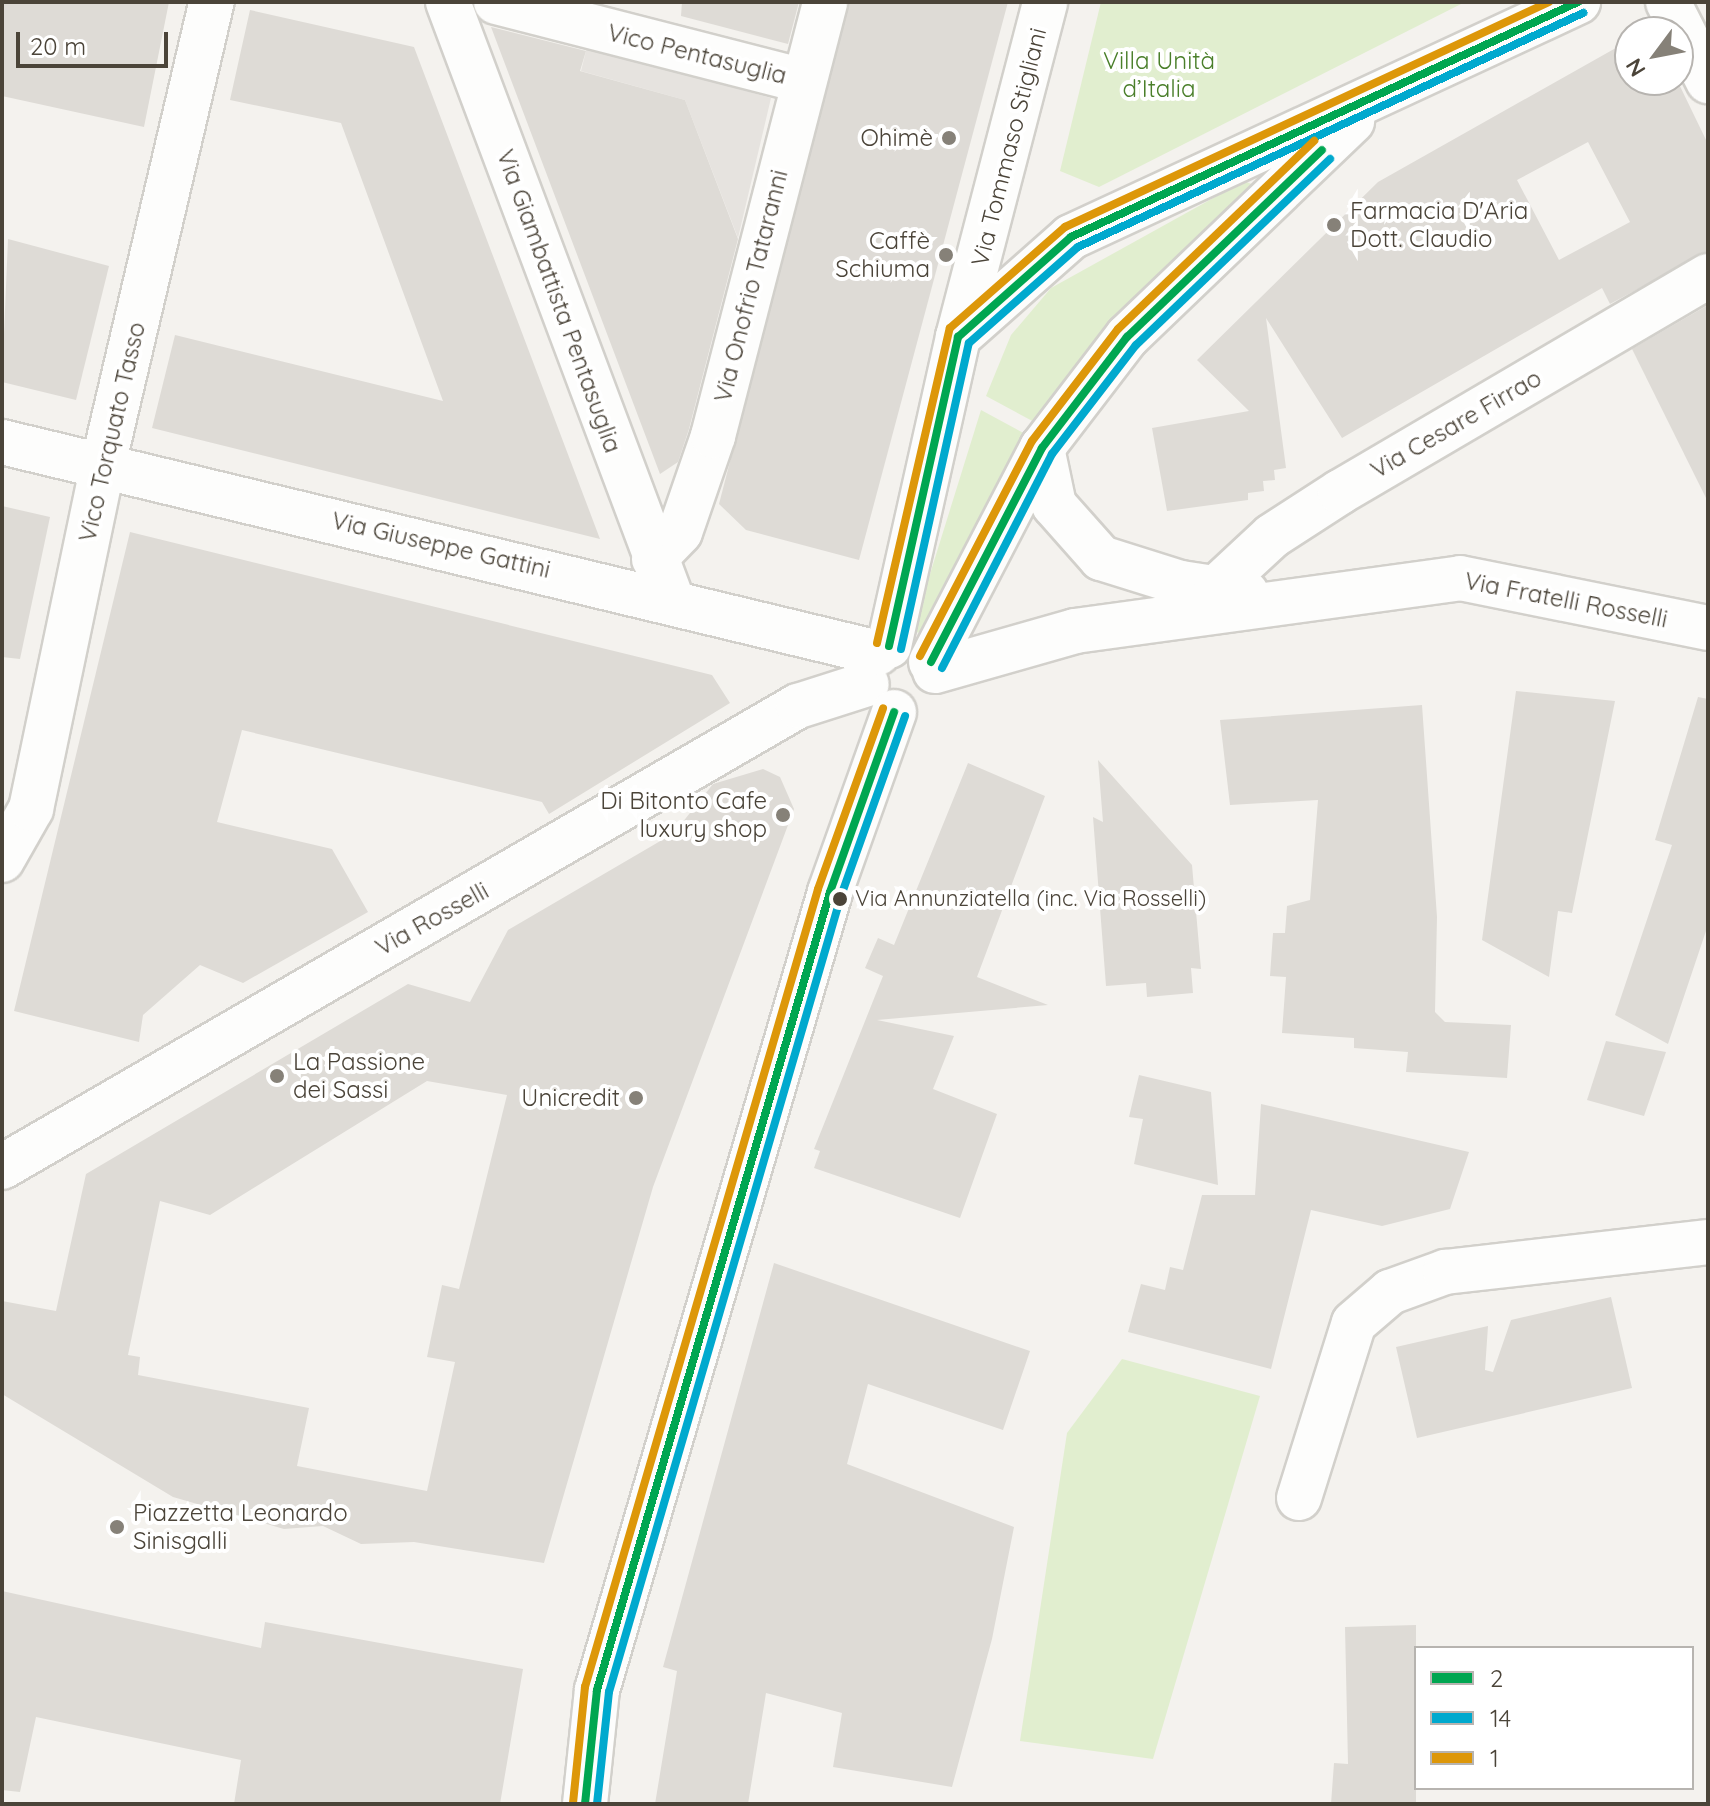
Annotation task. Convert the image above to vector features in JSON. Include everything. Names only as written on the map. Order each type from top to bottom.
[{"type":"street","name":"Vico Torquato Tasso","points":[[4,859],[31,809],[103,465],[212,2]]},
{"type":"street","name":"Via Giambattista Pentasuglia","points":[[448,2],[654,559],[672,600]]},
{"type":"street","name":"Vico Pentasuglia","points":[[496,2],[804,81]]},
{"type":"street","name":"Via Onofrio Tataranni","points":[[654,559],[680,532],[713,436],[825,2]]},
{"type":"street","name":"Via Tommaso Stigliani","points":[[585,1804],[597,1690],[830,892],[958,337],[1045,2]]},
{"type":"street","points":[[958,337],[1071,237],[1578,2]]},
{"type":"street","points":[[1668,2],[1708,81]]},
{"type":"street","points":[[933,667],[1042,448],[1127,337],[1377,97]]},
{"type":"street","name":"Via Cesare Firrao","points":[[1216,588],[1272,536],[1340,492],[1708,276]]},
{"type":"street","name":"Via Giuseppe Gattini","points":[[2,442],[672,600],[882,674],[910,645],[933,667]]},
{"type":"street","name":"Via Fratelli Rosselli","points":[[1042,448],[1054,505],[1101,558],[1216,588],[1280,598]]},
{"type":"street","name":"Via Fratelli Rosselli","points":[[933,667],[1075,631],[1280,598],[1460,578],[1708,628]]},
{"type":"street","name":"Via Rosselli","points":[[2,1167],[798,706],[882,674],[925,703],[933,667]]},
{"type":"street","points":[[1299,1498],[1354,1323],[1390,1292],[1445,1272],[1708,1242]]},
{"type":"green space","name":"Villa Unità d’Italia","points":[[1101,2],[1465,2],[1099,187],[1060,171]]},
{"type":"green space","points":[[1244,181],[1254,185],[1038,424],[986,396],[1011,335],[1051,288]]},
{"type":"green space","points":[[981,410],[1029,436],[924,633],[912,632]]},
{"type":"green space","points":[[1122,1359],[1260,1396],[1153,1759],[1020,1741],[1067,1433]]},
{"type":"shaded area","points":[[587,47],[771,98],[738,238],[685,100],[581,71]]},
{"type":"building","points":[[2,2],[169,2],[144,127],[2,96]]},
{"type":"building","points":[[682,2],[799,2],[788,44],[681,16]]},
{"type":"building","points":[[849,2],[1008,2],[859,560],[746,530],[719,504]]},
{"type":"building","points":[[250,10],[414,47],[600,539],[152,428],[175,335],[443,401],[341,123],[230,100]]},
{"type":"building","points":[[491,27],[586,51],[580,71],[685,100],[738,239],[689,429],[678,462],[660,474]]},
{"type":"building","points":[[1614,49],[1614,96],[1685,96],[1708,144],[1708,251],[1610,304],[1602,288],[1342,438],[1266,318],[1286,468],[1274,470],[1275,480],[1263,481],[1264,491],[1248,493],[1248,500],[1167,511],[1152,428],[1249,411],[1197,360],[1378,182]],"holes":[[[1588,142],[1630,222],[1559,260],[1517,180]]]},
{"type":"building","points":[[8,239],[109,266],[76,400],[2,382]]},
{"type":"building","points":[[1708,305],[1708,502],[1632,349]]},
{"type":"building","points":[[2,506],[50,517],[20,659],[2,657]]},
{"type":"building","points":[[130,532],[712,675],[730,703],[549,814],[542,802],[242,730],[217,822],[332,849],[368,912],[243,983],[200,965],[143,1015],[139,1042],[14,1011]]},
{"type":"building","points":[[1516,691],[1615,701],[1572,913],[1558,911],[1549,977],[1482,940]]},
{"type":"building","points":[[1698,697],[1708,699],[1708,925],[1668,1044],[1615,1015],[1672,845],[1655,840]]},
{"type":"building","points":[[1422,705],[1437,917],[1435,1012],[1445,1022],[1511,1025],[1507,1078],[1406,1072],[1408,1052],[1354,1048],[1354,1038],[1282,1033],[1286,977],[1270,976],[1273,933],[1285,933],[1287,906],[1310,900],[1318,800],[1230,805],[1220,720]]},
{"type":"building","points":[[1098,760],[1192,865],[1201,969],[1191,968],[1193,993],[1147,997],[1146,983],[1106,986],[1093,817],[1103,822]]},
{"type":"building","points":[[968,763],[1045,796],[977,977],[1048,1005],[877,1020],[954,1036],[933,1089],[997,1114],[960,1218],[814,1168],[820,1151],[814,1149],[883,976],[865,968],[878,938],[894,945]]},
{"type":"building","points":[[763,769],[780,777],[794,809],[653,1187],[544,1563],[414,1542],[361,1544],[323,1526],[284,1529],[173,1497],[2,1394],[2,1301],[56,1311],[86,1174],[408,984],[470,1002],[508,930],[674,833],[713,784]],"holes":[[[427,1081],[507,1095],[459,1289],[442,1285],[427,1357],[455,1362],[427,1491],[297,1466],[309,1408],[138,1375],[140,1357],[128,1355],[160,1201],[210,1215]]]},
{"type":"building","points":[[1606,1041],[1666,1052],[1644,1116],[1587,1100]]},
{"type":"building","points":[[1139,1075],[1211,1092],[1218,1185],[1134,1164],[1143,1119],[1129,1117]]},
{"type":"building","points":[[1261,1104],[1469,1152],[1450,1209],[1382,1226],[1311,1210],[1271,1369],[1128,1332],[1141,1284],[1165,1290],[1170,1267],[1183,1270],[1202,1195],[1255,1195]]},
{"type":"building","points":[[774,1263],[1030,1351],[1003,1430],[868,1384],[847,1464],[1014,1527],[992,1639],[952,1787],[833,1767],[842,1713],[766,1693],[748,1804],[655,1804],[677,1671],[663,1667]]},
{"type":"building","points":[[1611,1297],[1632,1388],[1417,1438],[1396,1347],[1488,1326],[1485,1370],[1493,1372],[1511,1320]]},
{"type":"building","points":[[2,1591],[261,1648],[265,1622],[523,1669],[500,1804],[234,1804],[241,1760],[36,1717],[20,1792],[2,1790]]},
{"type":"building","points":[[1416,1625],[1416,1804],[1331,1804],[1334,1763],[1348,1764],[1345,1627]]},
{"type":"transit line","name":"1","points":[[877,643],[950,328],[1065,227],[1549,2]]},
{"type":"transit line","name":"2","points":[[889,646],[958,337],[1071,237],[1578,2]]},
{"type":"transit line","name":"14","points":[[901,649],[969,343],[1078,247],[1583,13]]},
{"type":"transit line","name":"1","points":[[920,656],[1032,441],[1118,329],[1314,141]]},
{"type":"transit line","name":"2","points":[[931,662],[1042,448],[1127,337],[1322,150]]},
{"type":"transit line","name":"14","points":[[942,668],[1052,454],[1136,345],[1330,159]]},
{"type":"transit line","name":"1","points":[[573,1803],[585,1687],[818,889],[883,708]]},
{"type":"transit line","name":"2","points":[[585,1804],[597,1690],[830,892],[894,712]]},
{"type":"transit line","name":"14","points":[[597,1804],[609,1692],[841,896],[905,716]]},
{"type":"place","name":"Ohimè","points":[[949,138]]},
{"type":"place","name":"Farmacia D'Aria Dott. Claudio","points":[[1334,225]]},
{"type":"place","name":"Caffè Schiuma","points":[[946,255]]},
{"type":"place","name":"Di Bitonto Cafe luxury shop","points":[[783,815]]},
{"type":"place","name":"Via Annunziatella (inc. Via Rosselli)","points":[[840,899]]},
{"type":"place","name":"La Passione dei Sassi","points":[[277,1076]]},
{"type":"place","name":"Unicredit","points":[[636,1098]]},
{"type":"place","name":"Piazzetta Leonardo Sinisgalli","points":[[117,1527]]}]
